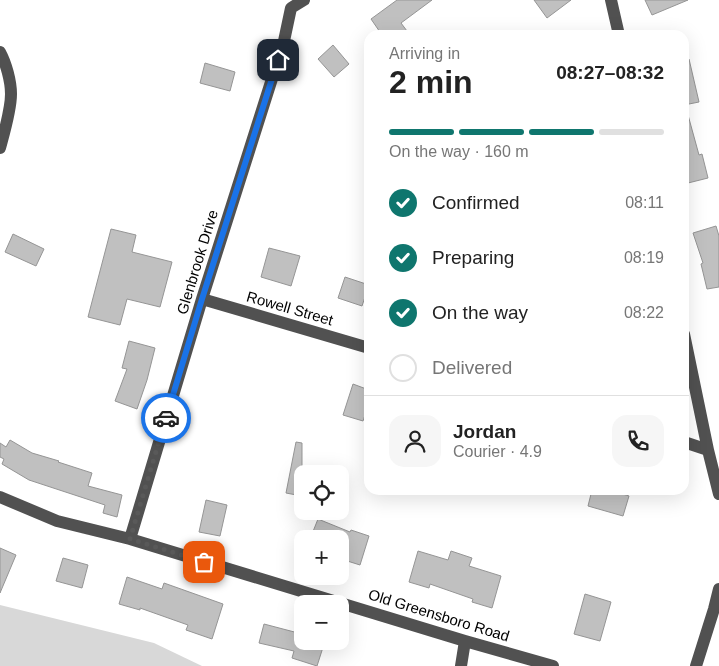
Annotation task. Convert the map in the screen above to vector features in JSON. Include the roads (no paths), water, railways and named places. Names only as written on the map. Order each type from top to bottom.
[{"type":"street","name":"Glenbrook Drive","points":[[130,539],[202,299],[284,41],[290,4],[304,0]]},
{"type":"street","points":[[611,0],[619,30]]},
{"type":"street","points":[[0,52],[5,63],[11,94],[7,122],[0,148]]},
{"type":"street","name":"Rowell Street","points":[[202,299],[364,347]]},
{"type":"street","points":[[689,358],[719,494]]},
{"type":"street","points":[[689,444],[708,450]]},
{"type":"street","name":"Old Greensboro Road","points":[[0,497],[57,521],[130,539],[548,665]]},
{"type":"street","points":[[696,666],[719,589]]},
{"type":"street","points":[[461,666],[465,640]]}]
